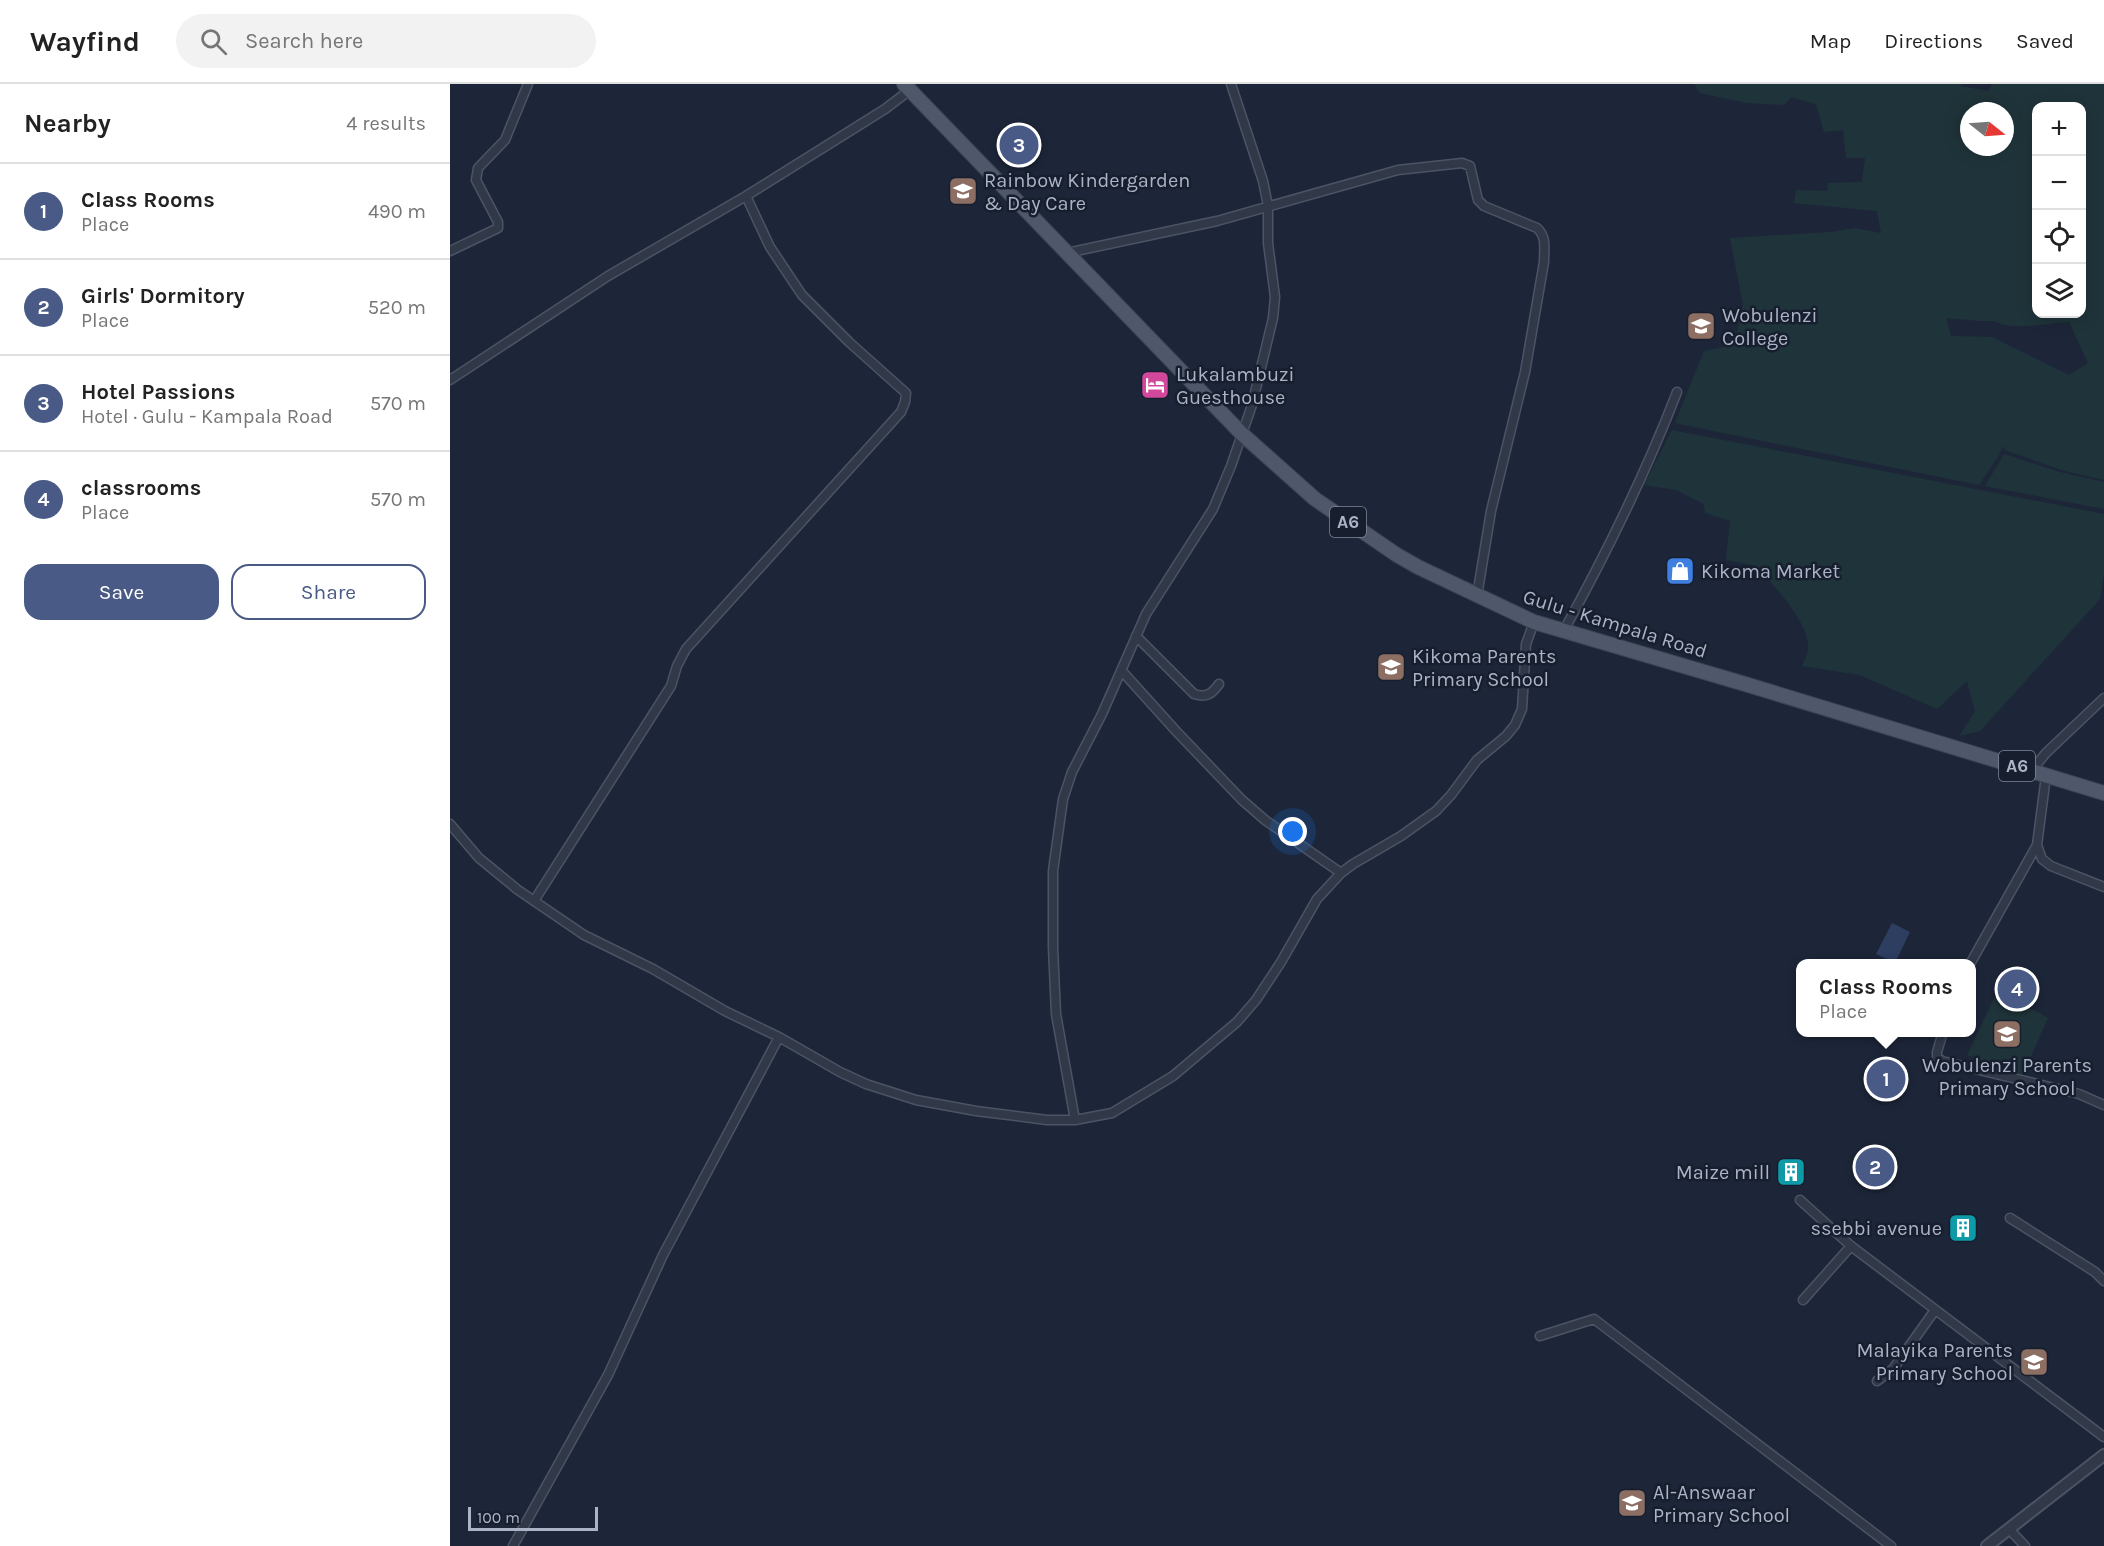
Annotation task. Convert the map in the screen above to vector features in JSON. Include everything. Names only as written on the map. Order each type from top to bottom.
[{"type":"main road","name":"Gulu - Kampala Road","points":[[907,87],[1242,434],[1332,511],[1397,555],[1477,596],[1534,622],[1563,632],[1745,684],[2104,793]]},
{"type":"street","points":[[450,251],[498,228],[498,222],[476,180],[477,172],[489,155],[505,140],[528,84]]},
{"type":"street","points":[[1076,1120],[1056,1014],[1053,947],[1053,871],[1063,799],[1072,772],[1102,714],[1146,614],[1213,509],[1242,434],[1264,363],[1273,318],[1275,297],[1268,243],[1268,206],[1263,181],[1231,84]]},
{"type":"street","points":[[450,380],[608,276],[746,196],[885,109],[907,87]]},
{"type":"street","points":[[1067,253],[1217,221],[1398,170],[1462,163],[1470,166],[1478,200],[1484,206],[1537,228],[1543,234],[1544,262],[1525,372],[1491,511],[1477,596]]},
{"type":"street","points":[[534,901],[671,686],[677,666],[686,649],[901,411],[905,402],[906,393],[849,342],[802,295],[770,247],[746,196]]},
{"type":"street","points":[[1563,632],[1595,575],[1622,519],[1660,436],[1677,392]]},
{"type":"street","points":[[450,824],[479,858],[534,901],[584,935],[653,969],[725,1011],[866,1084],[916,1100],[976,1111],[1047,1120],[1076,1120],[1112,1113],[1173,1076],[1237,1022],[1269,981],[1317,899],[1341,873],[1424,821],[1436,811],[1477,760],[1506,736],[1519,718],[1526,644],[1534,622]]},
{"type":"street","points":[[1136,636],[1194,694],[1208,695],[1214,692],[1219,684]]},
{"type":"street","points":[[1121,670],[1242,800],[1265,820],[1341,873]]},
{"type":"street","points":[[2032,770],[2046,753],[2104,698]]},
{"type":"street","points":[[1972,959],[2037,845],[2046,776]]},
{"type":"street","points":[[2037,845],[2042,859],[2051,866],[2104,887]]},
{"type":"street","points":[[513,1546],[608,1375],[663,1255],[779,1037]]},
{"type":"street","points":[[1942,1037],[1937,1057],[1942,1061],[2079,1094],[2104,1105]]},
{"type":"street","points":[[1800,1200],[1851,1246],[2104,1437]]},
{"type":"street","points":[[2010,1218],[2095,1272],[2104,1281]]},
{"type":"street","points":[[1803,1300],[1851,1246]]},
{"type":"street","points":[[1878,1381],[1893,1369],[1935,1310]]},
{"type":"street","points":[[1540,1336],[1594,1319],[1891,1546]]},
{"type":"street","points":[[1987,1546],[2104,1455]]},
{"type":"street","points":[[2008,1529],[2025,1546]]},
{"type":"green space","points":[[1694,84],[1961,84],[1961,86],[1988,91],[1992,84],[2104,84],[2104,480],[2061,470],[2005,450],[2003,446],[1979,485],[1675,423],[1704,351],[1734,345],[1743,305],[1730,238],[1831,232],[1854,228],[1881,233],[1877,211],[1794,203],[1796,190],[1827,191],[1828,183],[1862,182],[1865,158],[1846,158],[1843,130],[1824,132],[1816,104],[1791,97],[1784,105],[1747,103],[1700,93]],"holes":[[[1946,318],[1995,321],[2010,326],[2069,322],[2088,363],[2069,375],[1992,337],[1951,336]]]},
{"type":"green space","points":[[1672,430],[2104,514],[2104,573],[2100,599],[1980,731],[1959,736],[1975,712],[1967,681],[1937,709],[1860,675],[1802,666],[1808,650],[1807,638],[1789,604],[1757,566],[1726,560],[1730,521],[1705,513],[1704,504],[1676,490],[1644,485]]},
{"type":"green space","points":[[2004,454],[2060,472],[2104,482],[2104,509],[1985,486]]},
{"type":"green space","points":[[1998,990],[2048,1018],[2022,1076],[1967,1055]]},
{"type":"water","points":[[1892,923],[1910,932],[1897,959],[1887,959],[1876,954]]},
{"type":"place","name":"Hotel Passions","points":[[1019,145]]},
{"type":"place","name":"Rainbow Kindergarden & Day Care","points":[[963,191]]},
{"type":"place","name":"Wobulenzi College","points":[[1701,326]]},
{"type":"place","name":"Lukalambuzi Guesthouse","points":[[1155,385]]},
{"type":"place","name":"Kikoma Market","points":[[1680,571]]},
{"type":"place","name":"Kikoma Parents Primary School","points":[[1391,667]]},
{"type":"place","name":"classrooms","points":[[2017,989]]},
{"type":"place","name":"Wobulenzi Parents Primary School","points":[[2007,1034]]},
{"type":"place","name":"Class Rooms","points":[[1886,1079]]},
{"type":"place","name":"Girls' Dormitory","points":[[1875,1167]]},
{"type":"place","name":"Maize mill","points":[[1791,1172]]},
{"type":"place","name":"ssebbi avenue","points":[[1963,1228]]},
{"type":"place","name":"Malayika Parents Primary School","points":[[2034,1362]]},
{"type":"place","name":"Al-Answaar Primary School","points":[[1632,1503]]}]
